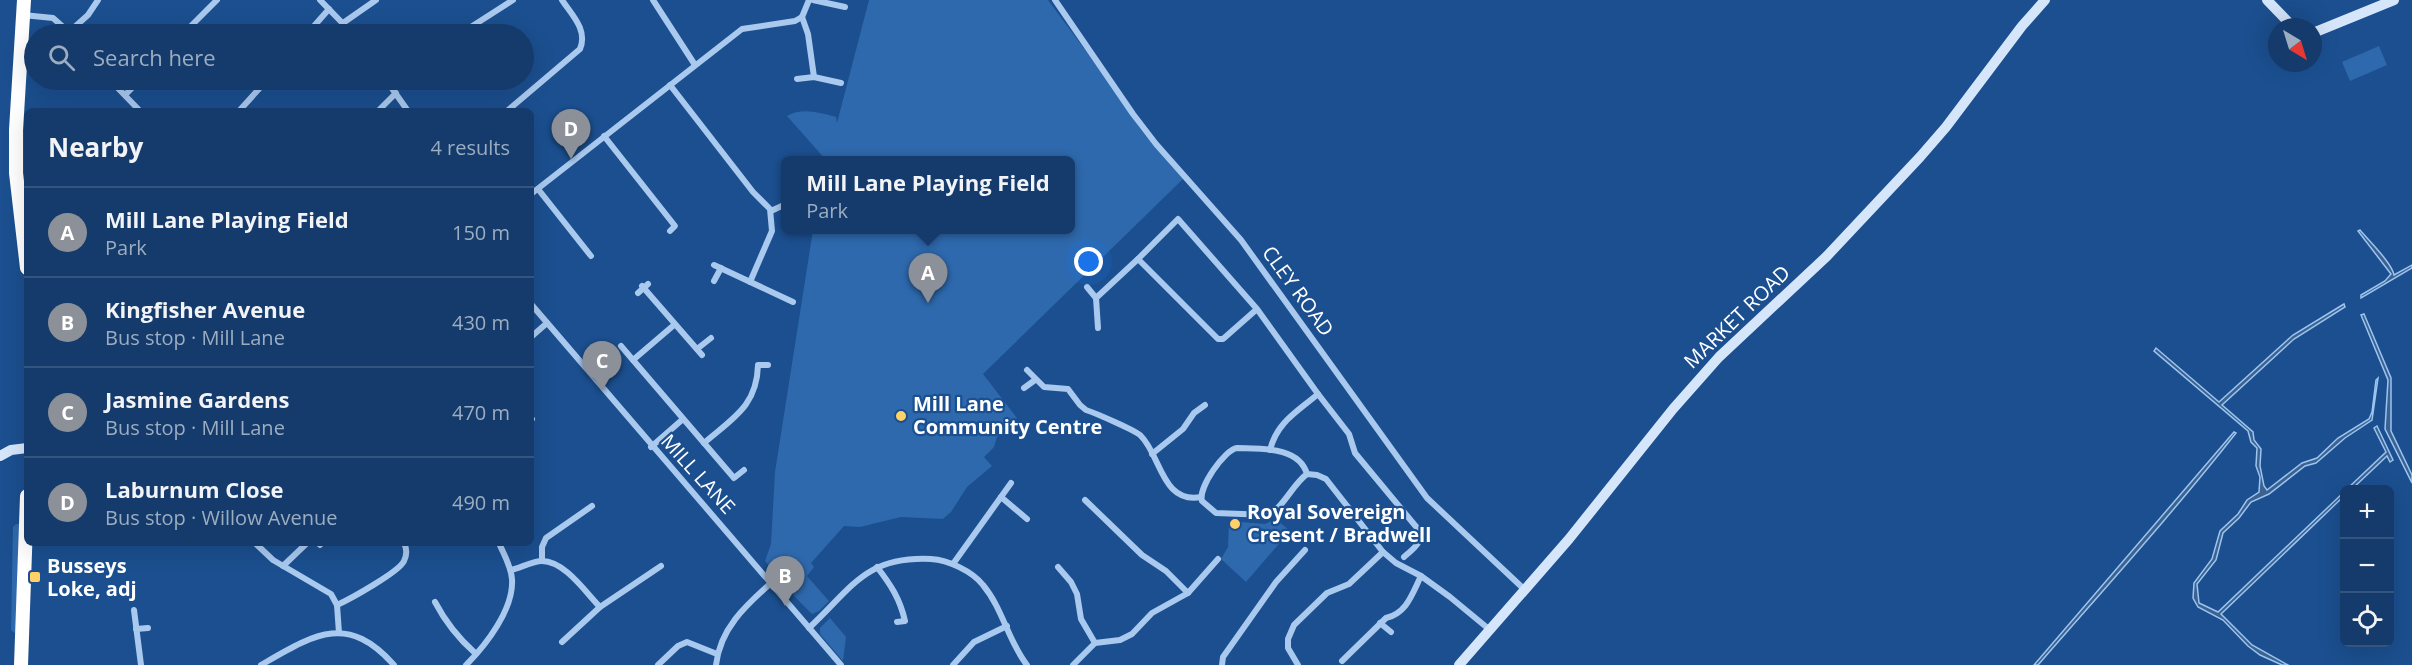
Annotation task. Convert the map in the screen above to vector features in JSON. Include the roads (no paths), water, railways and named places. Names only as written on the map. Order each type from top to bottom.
[{"type":"highway","points":[[24,0],[16,130],[16,173],[24,220]]},
{"type":"highway","points":[[21,665],[25,546]]},
{"type":"street","points":[[79,24],[98,0]]},
{"type":"street","points":[[193,24],[217,0]]},
{"type":"street","points":[[321,0],[343,23],[376,0]]},
{"type":"street","points":[[476,24],[513,0]]},
{"type":"street","points":[[534,88],[580,49],[583,38],[581,29],[561,0]]},
{"type":"street","points":[[653,0],[695,65]]},
{"type":"street","points":[[534,192],[742,29],[795,21],[802,17],[811,0],[845,7]]},
{"type":"street","name":"CLEY ROAD","points":[[1055,0],[1133,114],[1156,144],[1241,240],[1427,498],[1525,591]]},
{"type":"street","name":"MARKET ROAD","points":[[1459,665],[1569,539],[1673,409],[1719,357],[1827,256],[1920,157],[2045,0]]},
{"type":"street","points":[[2267,0],[2284,18]]},
{"type":"street","points":[[2322,29],[2394,0]]},
{"type":"street","points":[[316,24],[329,9]]},
{"type":"street","points":[[23,15],[53,18],[60,24]]},
{"type":"street","points":[[802,17],[808,34],[814,77]]},
{"type":"street","points":[[797,79],[814,77],[841,83]]},
{"type":"street","points":[[670,85],[753,192],[771,211],[773,222],[769,241],[750,282]]},
{"type":"street","points":[[120,90],[137,108]]},
{"type":"street","points":[[125,95],[130,90]]},
{"type":"street","points":[[238,108],[257,90]]},
{"type":"street","points":[[394,90],[406,108]]},
{"type":"street","points":[[511,108],[532,90]]},
{"type":"street","points":[[381,108],[396,93]]},
{"type":"street","points":[[604,136],[675,226]]},
{"type":"street","points":[[538,189],[591,256]]},
{"type":"street","points":[[771,211],[781,206]]},
{"type":"street","points":[[1096,298],[1178,219],[1257,309],[1349,434],[1355,453],[1421,535],[1415,547],[1404,557]]},
{"type":"street","points":[[1138,259],[1218,339],[1223,339],[1257,309]]},
{"type":"street","points":[[714,281],[717,266],[793,302]]},
{"type":"street","points":[[1087,287],[1096,298],[1098,328]]},
{"type":"street","points":[[643,288],[700,352],[711,338]]},
{"type":"street","name":"MILL LANE","points":[[534,308],[839,665]]},
{"type":"street","points":[[534,334],[547,323]]},
{"type":"street","points":[[633,360],[675,325]]},
{"type":"street","points":[[621,346],[734,478],[744,470]]},
{"type":"street","points":[[704,443],[747,407],[754,392],[756,362],[768,365]]},
{"type":"street","points":[[1027,370],[1044,387],[1068,389],[1086,410],[1139,433],[1148,444],[1168,485],[1175,492],[1192,499],[1201,497]]},
{"type":"street","points":[[1024,388],[1035,380]]},
{"type":"street","points":[[1270,450],[1275,432],[1281,425],[1318,394]]},
{"type":"street","points":[[1152,454],[1183,429],[1194,413],[1205,405]]},
{"type":"street","points":[[651,447],[683,419]]},
{"type":"street","points":[[0,456],[11,450],[24,448]]},
{"type":"street","points":[[1307,474],[1304,466],[1296,458],[1270,450],[1231,449],[1202,489],[1201,497],[1205,506],[1216,513],[1262,516],[1275,512],[1299,480],[1307,474],[1326,479],[1383,552],[1396,563],[1421,576],[1450,597],[1490,630]]},
{"type":"street","points":[[953,564],[1011,483]]},
{"type":"street","points":[[1001,498],[1027,519]]},
{"type":"street","points":[[1085,500],[1142,555],[1166,571],[1188,593]]},
{"type":"street","points":[[542,561],[542,547],[546,538],[592,506]]},
{"type":"street","points":[[259,546],[283,566],[331,594],[337,605],[339,633]]},
{"type":"street","points":[[283,566],[303,546]]},
{"type":"street","points":[[337,605],[402,565],[406,553],[405,546]]},
{"type":"street","points":[[466,665],[501,620],[508,607],[512,592],[511,570],[500,546]]},
{"type":"street","points":[[1222,665],[1223,657],[1276,582],[1305,550]]},
{"type":"street","points":[[1298,665],[1288,648],[1288,639],[1294,625],[1327,593],[1349,584],[1383,552]]},
{"type":"street","points":[[809,628],[851,585],[877,567],[911,558],[937,560],[953,564],[982,583],[997,605],[1020,656],[1027,665]]},
{"type":"street","points":[[1073,665],[1095,643],[1120,640],[1131,634],[1152,613],[1188,593],[1218,559]]},
{"type":"street","points":[[511,570],[542,561],[556,565],[566,572],[600,607]]},
{"type":"street","points":[[562,642],[600,607],[661,566]]},
{"type":"street","points":[[877,567],[893,587],[901,604],[905,621]]},
{"type":"street","points":[[1058,567],[1074,588],[1082,619],[1095,643]]},
{"type":"street","points":[[1342,661],[1380,623],[1403,610],[1421,576]]},
{"type":"street","points":[[716,665],[717,654],[736,616],[771,583]]},
{"type":"street","points":[[435,602],[456,636],[476,653]]},
{"type":"street","points":[[134,610],[141,665]]},
{"type":"street","points":[[897,622],[914,620]]},
{"type":"street","points":[[1380,623],[1390,632]]},
{"type":"street","points":[[953,665],[974,642],[1007,626]]},
{"type":"street","points":[[136,629],[148,628]]},
{"type":"street","points":[[261,665],[308,639],[339,633],[366,640],[379,649],[394,665]]},
{"type":"street","points":[[658,665],[678,646],[687,642],[717,654]]},
{"type":"place","name":"Laburnum Close","points":[[571,159]]},
{"type":"place","name":"Mill Lane Playing Field","points":[[928,303]]},
{"type":"place","name":"Jasmine Gardens","points":[[602,391]]},
{"type":"place","name":"Mill Lane Community Centre","points":[[901,416]]},
{"type":"place","name":"Royal Sovereign Cresent / Bradwell","points":[[1235,524]]},
{"type":"place","name":"Busseys Loke, adj","points":[[35,577]]},
{"type":"place","name":"Kingfisher Avenue","points":[[785,606]]}]
